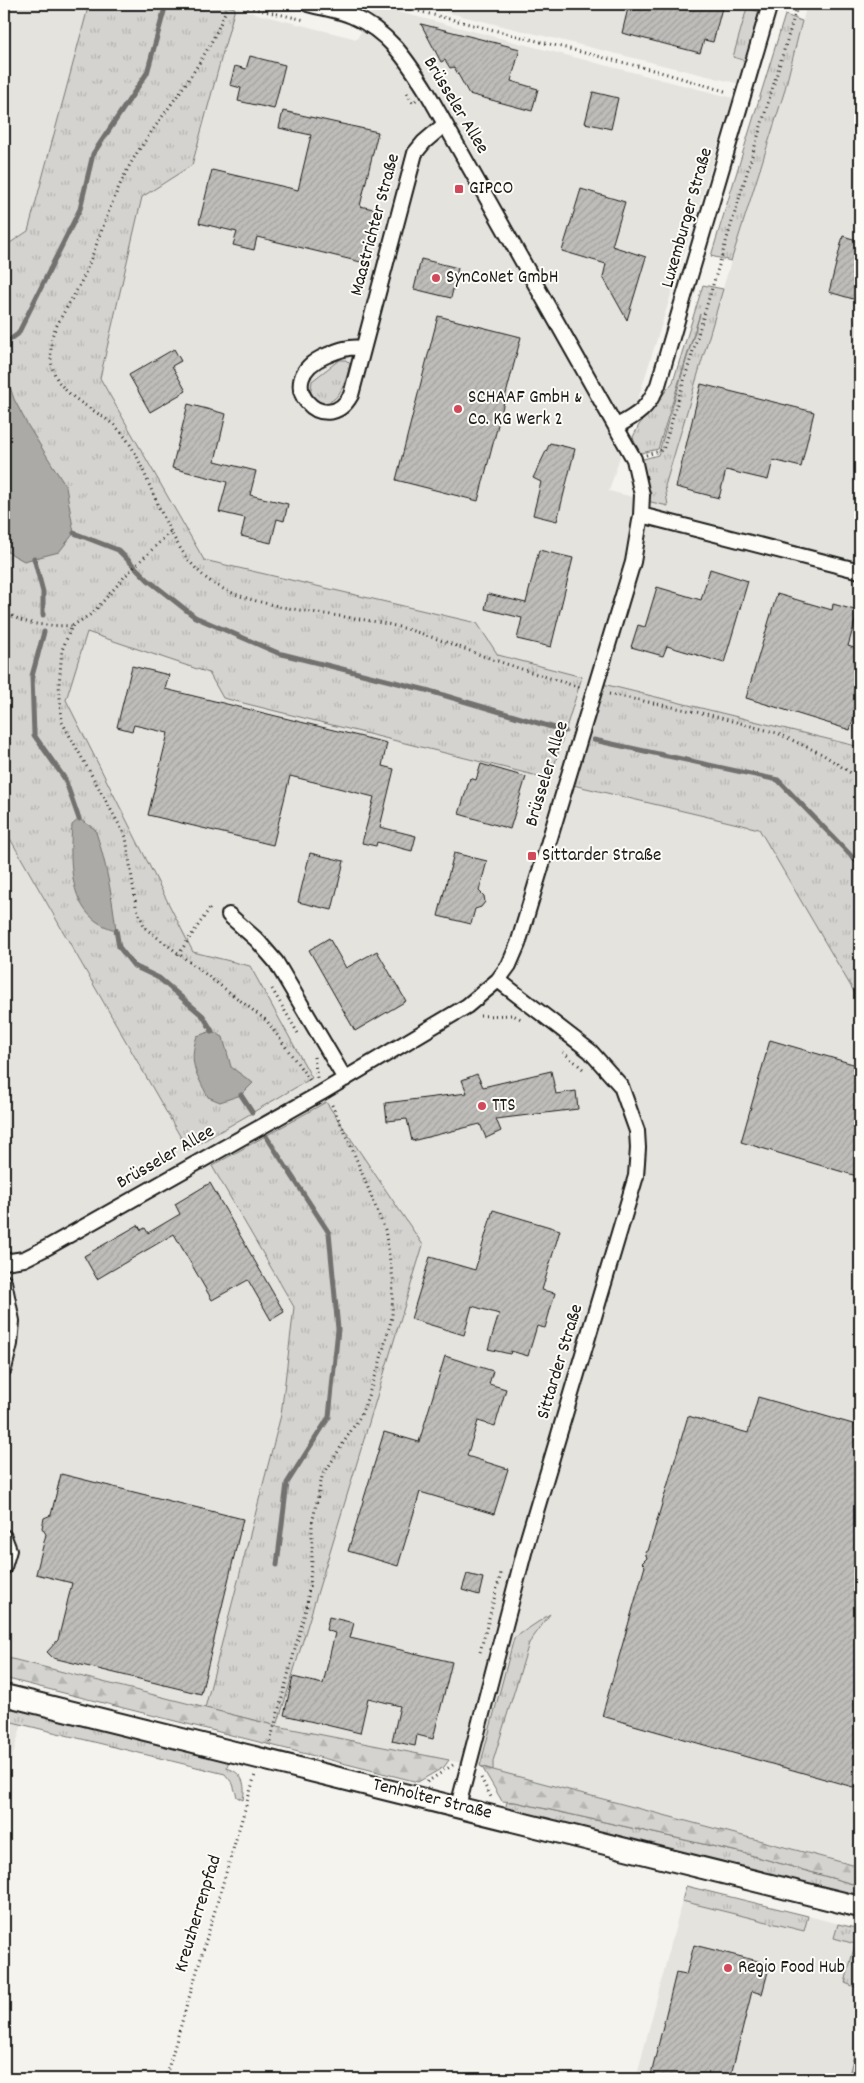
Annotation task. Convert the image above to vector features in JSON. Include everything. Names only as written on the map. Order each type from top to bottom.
[{"type":"street","name":"Brüsseler Allee","points":[[4,1262],[24,1259],[48,1247],[345,1079],[467,1006],[498,980],[509,965],[518,944],[633,562],[641,515],[642,495],[634,459],[426,92],[406,59],[376,29],[352,16],[308,4]]},
{"type":"street","name":"Luxemburger Straße","points":[[617,426],[642,412],[658,386],[770,4]]},
{"type":"street","name":"Maastrichter Straße","points":[[363,348],[349,346],[322,357],[306,369],[300,384],[301,393],[310,406],[326,412],[341,407],[351,395],[415,153],[444,124]]},
{"type":"street","points":[[641,515],[860,571]]},
{"type":"street","points":[[229,915],[257,940],[276,962],[345,1079]]},
{"type":"street","name":"Sittarder Straße","points":[[458,1806],[526,1545],[636,1176],[638,1148],[632,1112],[621,1086],[590,1051],[498,980]]},
{"type":"street","points":[[4,1282],[12,1320],[10,1344],[4,1369]]},
{"type":"street","points":[[4,1537],[9,1550],[4,1567]]},
{"type":"street","name":"Tenholter Straße","points":[[4,1695],[860,1907]]},
{"type":"path","points":[[228,4],[220,27],[186,86],[139,150],[118,185],[83,278],[52,336],[50,364],[56,380],[74,397],[115,426],[127,439],[139,461],[170,532],[186,556],[207,579],[231,591],[270,604],[387,624],[593,692],[706,714],[777,732],[822,754],[860,779]]},
{"type":"path","points":[[233,4],[309,22]]},
{"type":"path","points":[[390,4],[656,71],[743,96]]},
{"type":"path","points":[[634,459],[663,450],[798,4]]},
{"type":"path","points":[[405,88],[412,103],[426,92]]},
{"type":"path","points":[[126,574],[170,532]]},
{"type":"path","points":[[4,610],[12,617],[30,625],[72,626]]},
{"type":"path","points":[[178,955],[210,908]]},
{"type":"path","points":[[270,986],[303,1041]]},
{"type":"path","points":[[467,1006],[474,1016],[513,1016],[525,1021]]},
{"type":"path","points":[[308,1049],[314,1057],[317,1070],[316,1081],[313,1086]]},
{"type":"path","points":[[562,1051],[589,1074]]},
{"type":"path","points":[[480,1654],[502,1569]]},
{"type":"path","points":[[455,1757],[453,1764],[478,1771],[484,1787],[496,1802],[493,1815]]},
{"type":"path","name":"Kreuzherrenpfad","points":[[165,2079],[251,1788],[263,1758]]},
{"type":"shaded area","name":"GIPCO","points":[[4,4],[217,4],[357,39],[375,6],[733,98],[609,491],[668,506],[665,486],[731,261],[784,93],[807,4],[860,4],[860,1867],[482,1767],[277,1726],[4,1657]]},
{"type":"shaded area","points":[[413,4],[763,4],[740,84]]},
{"type":"shaded area","points":[[4,369],[14,399],[27,424],[66,487],[74,533],[59,552],[24,561],[4,550]]},
{"type":"shaded area","points":[[79,819],[95,829],[108,879],[116,930],[100,924],[89,915],[75,888],[72,873],[71,841],[72,825]]},
{"type":"shaded area","points":[[212,1031],[223,1037],[231,1067],[253,1083],[241,1095],[220,1102],[208,1097],[193,1061],[194,1045],[197,1036]]},
{"type":"shaded area","points":[[4,1720],[22,1724],[4,1784]]},
{"type":"shaded area","points":[[686,1886],[860,1929],[860,2079],[636,2079]]},
{"type":"green space","points":[[89,4],[217,4],[235,8],[192,165],[142,197],[100,378],[204,560],[477,623],[498,655],[582,677],[550,779],[223,698],[209,673],[87,632],[66,700],[193,952],[250,966],[312,1078],[188,1150],[4,828],[4,247],[28,231]]},
{"type":"green space","points":[[747,8],[760,12],[746,61],[733,57]]},
{"type":"green space","points":[[785,15],[802,21],[784,93],[731,261],[711,256]]},
{"type":"green space","points":[[703,285],[723,289],[665,486],[668,506],[647,501],[640,460],[658,455],[700,314],[658,449],[637,454],[633,437],[639,425],[673,382]]},
{"type":"green space","points":[[339,360],[346,360],[350,364],[346,380],[338,395],[326,403],[310,396],[312,381]]},
{"type":"green space","points":[[599,683],[860,747],[860,1002],[759,829],[569,784]]},
{"type":"green space","points":[[326,1102],[423,1245],[277,1726],[205,1708],[281,1415],[294,1307],[212,1166]]},
{"type":"green space","points":[[550,1614],[529,1643],[493,1761],[493,1770],[480,1766],[514,1638]]},
{"type":"green space","points":[[4,1657],[277,1726],[449,1760],[444,1767],[418,1782],[4,1678]]},
{"type":"green space","points":[[4,1703],[229,1760],[227,1768],[237,1773],[242,1780],[244,1789],[243,1800],[237,1797],[233,1784],[225,1774],[4,1720]]},
{"type":"green space","points":[[482,1767],[860,1867],[860,1886],[743,1853],[515,1802],[502,1801]]},
{"type":"green space","points":[[507,1802],[515,1802],[743,1853],[860,1886],[860,1898],[505,1809]]},
{"type":"green space","points":[[686,1886],[808,1916],[804,1931],[682,1901]]},
{"type":"green space","points":[[838,1924],[860,1929],[860,1989],[845,1983],[855,1944],[834,1938]]},
{"type":"green space","points":[[860,2031],[860,2079],[848,2079]]},
{"type":"building","points":[[629,4],[723,4],[713,42],[704,40],[700,53],[622,33]]},
{"type":"building","points":[[421,24],[520,49],[511,81],[538,89],[532,111],[469,94],[454,67],[450,68],[445,60],[441,62]]},
{"type":"building","points":[[250,56],[285,65],[274,109],[238,101],[241,88],[230,85],[235,66],[246,69]]},
{"type":"building","points":[[593,92],[618,98],[611,129],[585,123]]},
{"type":"building","points":[[283,111],[378,132],[360,206],[378,210],[365,263],[257,237],[254,250],[233,245],[237,232],[199,223],[212,170],[298,190],[311,135],[279,128]]},
{"type":"building","points":[[581,189],[625,202],[612,246],[646,257],[627,320],[603,277],[606,264],[562,251]]},
{"type":"building","points":[[843,236],[860,241],[860,301],[829,292]]},
{"type":"building","name":"SynCoNet GmbH","points":[[421,259],[458,268],[451,298],[414,289]]},
{"type":"building","name":"SCHAAF GmbH & Co. KG Werk 2","points":[[438,316],[521,337],[478,501],[396,480]]},
{"type":"building","points":[[174,349],[181,361],[172,366],[186,391],[150,412],[129,375]]},
{"type":"building","points":[[701,384],[814,412],[801,467],[773,460],[768,480],[726,470],[719,498],[676,487]]},
{"type":"building","points":[[188,404],[226,414],[215,461],[256,471],[250,495],[288,504],[284,521],[277,519],[271,543],[241,536],[245,518],[219,512],[227,482],[172,468]]},
{"type":"building","points":[[550,443],[575,449],[557,521],[533,515],[541,482],[533,478]]},
{"type":"building","points":[[539,550],[573,558],[551,647],[517,639],[522,618],[485,609],[488,594],[526,603]]},
{"type":"building","points":[[710,569],[748,581],[724,663],[667,646],[663,656],[631,647],[638,625],[645,627],[657,587],[701,600]]},
{"type":"building","points":[[777,594],[832,610],[833,604],[858,611],[848,646],[860,650],[860,695],[850,730],[746,698]]},
{"type":"building","points":[[132,666],[169,675],[165,689],[387,743],[382,766],[394,769],[380,827],[416,836],[412,851],[377,842],[376,846],[362,843],[374,797],[290,776],[273,845],[148,815],[168,733],[134,725],[132,731],[117,727]]},
{"type":"building","points":[[481,764],[526,777],[510,829],[459,814],[470,778],[476,780]]},
{"type":"building","points":[[310,853],[344,861],[332,910],[298,902]]},
{"type":"building","points":[[454,853],[487,861],[479,891],[484,896],[485,902],[481,907],[475,909],[471,924],[438,916]]},
{"type":"building","points":[[329,938],[346,968],[377,951],[406,1001],[355,1031],[309,950]]},
{"type":"building","points":[[770,1040],[860,1066],[860,1177],[741,1142]]},
{"type":"building","name":"TTS","points":[[551,1071],[556,1094],[576,1091],[578,1109],[496,1119],[501,1131],[486,1138],[480,1124],[412,1141],[407,1119],[387,1121],[385,1103],[467,1093],[462,1080],[477,1074],[483,1087]]},
{"type":"building","points":[[210,1183],[284,1312],[271,1320],[248,1280],[212,1300],[174,1234],[97,1279],[84,1256],[138,1225],[141,1230],[145,1228],[148,1233],[180,1214],[175,1204]]},
{"type":"building","points":[[493,1210],[560,1230],[542,1290],[555,1293],[545,1328],[537,1326],[528,1356],[511,1351],[510,1354],[488,1349],[499,1314],[472,1306],[464,1335],[411,1319],[430,1257],[475,1270]]},
{"type":"building","points":[[445,1356],[493,1371],[489,1384],[506,1389],[495,1426],[478,1421],[467,1456],[508,1469],[494,1514],[420,1492],[398,1566],[348,1551],[384,1432],[419,1442]]},
{"type":"building","points":[[758,1397],[860,1426],[860,1789],[602,1716],[645,1566],[642,1563],[647,1558],[645,1552],[648,1551],[688,1416],[748,1433]]},
{"type":"building","points":[[61,1474],[243,1519],[201,1694],[53,1658],[47,1652],[58,1640],[72,1583],[36,1574],[46,1534],[42,1528],[44,1518],[51,1515]]},
{"type":"building","points":[[467,1574],[483,1578],[479,1595],[462,1590]]},
{"type":"building","points":[[329,1617],[354,1623],[350,1638],[452,1662],[433,1739],[417,1735],[415,1746],[392,1741],[400,1706],[368,1698],[360,1733],[284,1715],[293,1677],[323,1684],[335,1633],[326,1630]]},
{"type":"building","points":[[694,1945],[770,1964],[762,1994],[752,1991],[730,2079],[667,2079],[651,2075],[676,1973],[686,1975]]},
{"type":"waterway","points":[[4,344],[18,334],[80,209],[93,154],[147,73],[166,4]]},
{"type":"waterway","points":[[74,533],[118,550],[148,580],[195,617],[278,653],[426,690],[565,731]]},
{"type":"waterway","points":[[34,558],[43,592],[43,615]]},
{"type":"waterway","points":[[44,632],[32,676],[34,735],[65,779],[79,819]]},
{"type":"waterway","points":[[594,740],[778,780],[860,865]]},
{"type":"waterway","points":[[116,930],[119,947],[134,966],[159,978],[203,1016],[212,1031]]},
{"type":"waterway","points":[[241,1095],[252,1112]]},
{"type":"waterway","points":[[266,1136],[329,1233],[338,1329],[329,1417],[287,1483],[277,1565]]},
{"type":"place","name":"GIPCO","points":[[459,189]]},
{"type":"place","name":"SynCoNet GmbH","points":[[436,278]]},
{"type":"place","name":"SCHAAF GmbH & Co. KG Werk 2","points":[[458,409]]},
{"type":"place","name":"Sittarder Straße","points":[[532,856]]},
{"type":"place","name":"TTS","points":[[482,1106]]},
{"type":"place","name":"Regio Food Hub","points":[[728,1968]]}]
